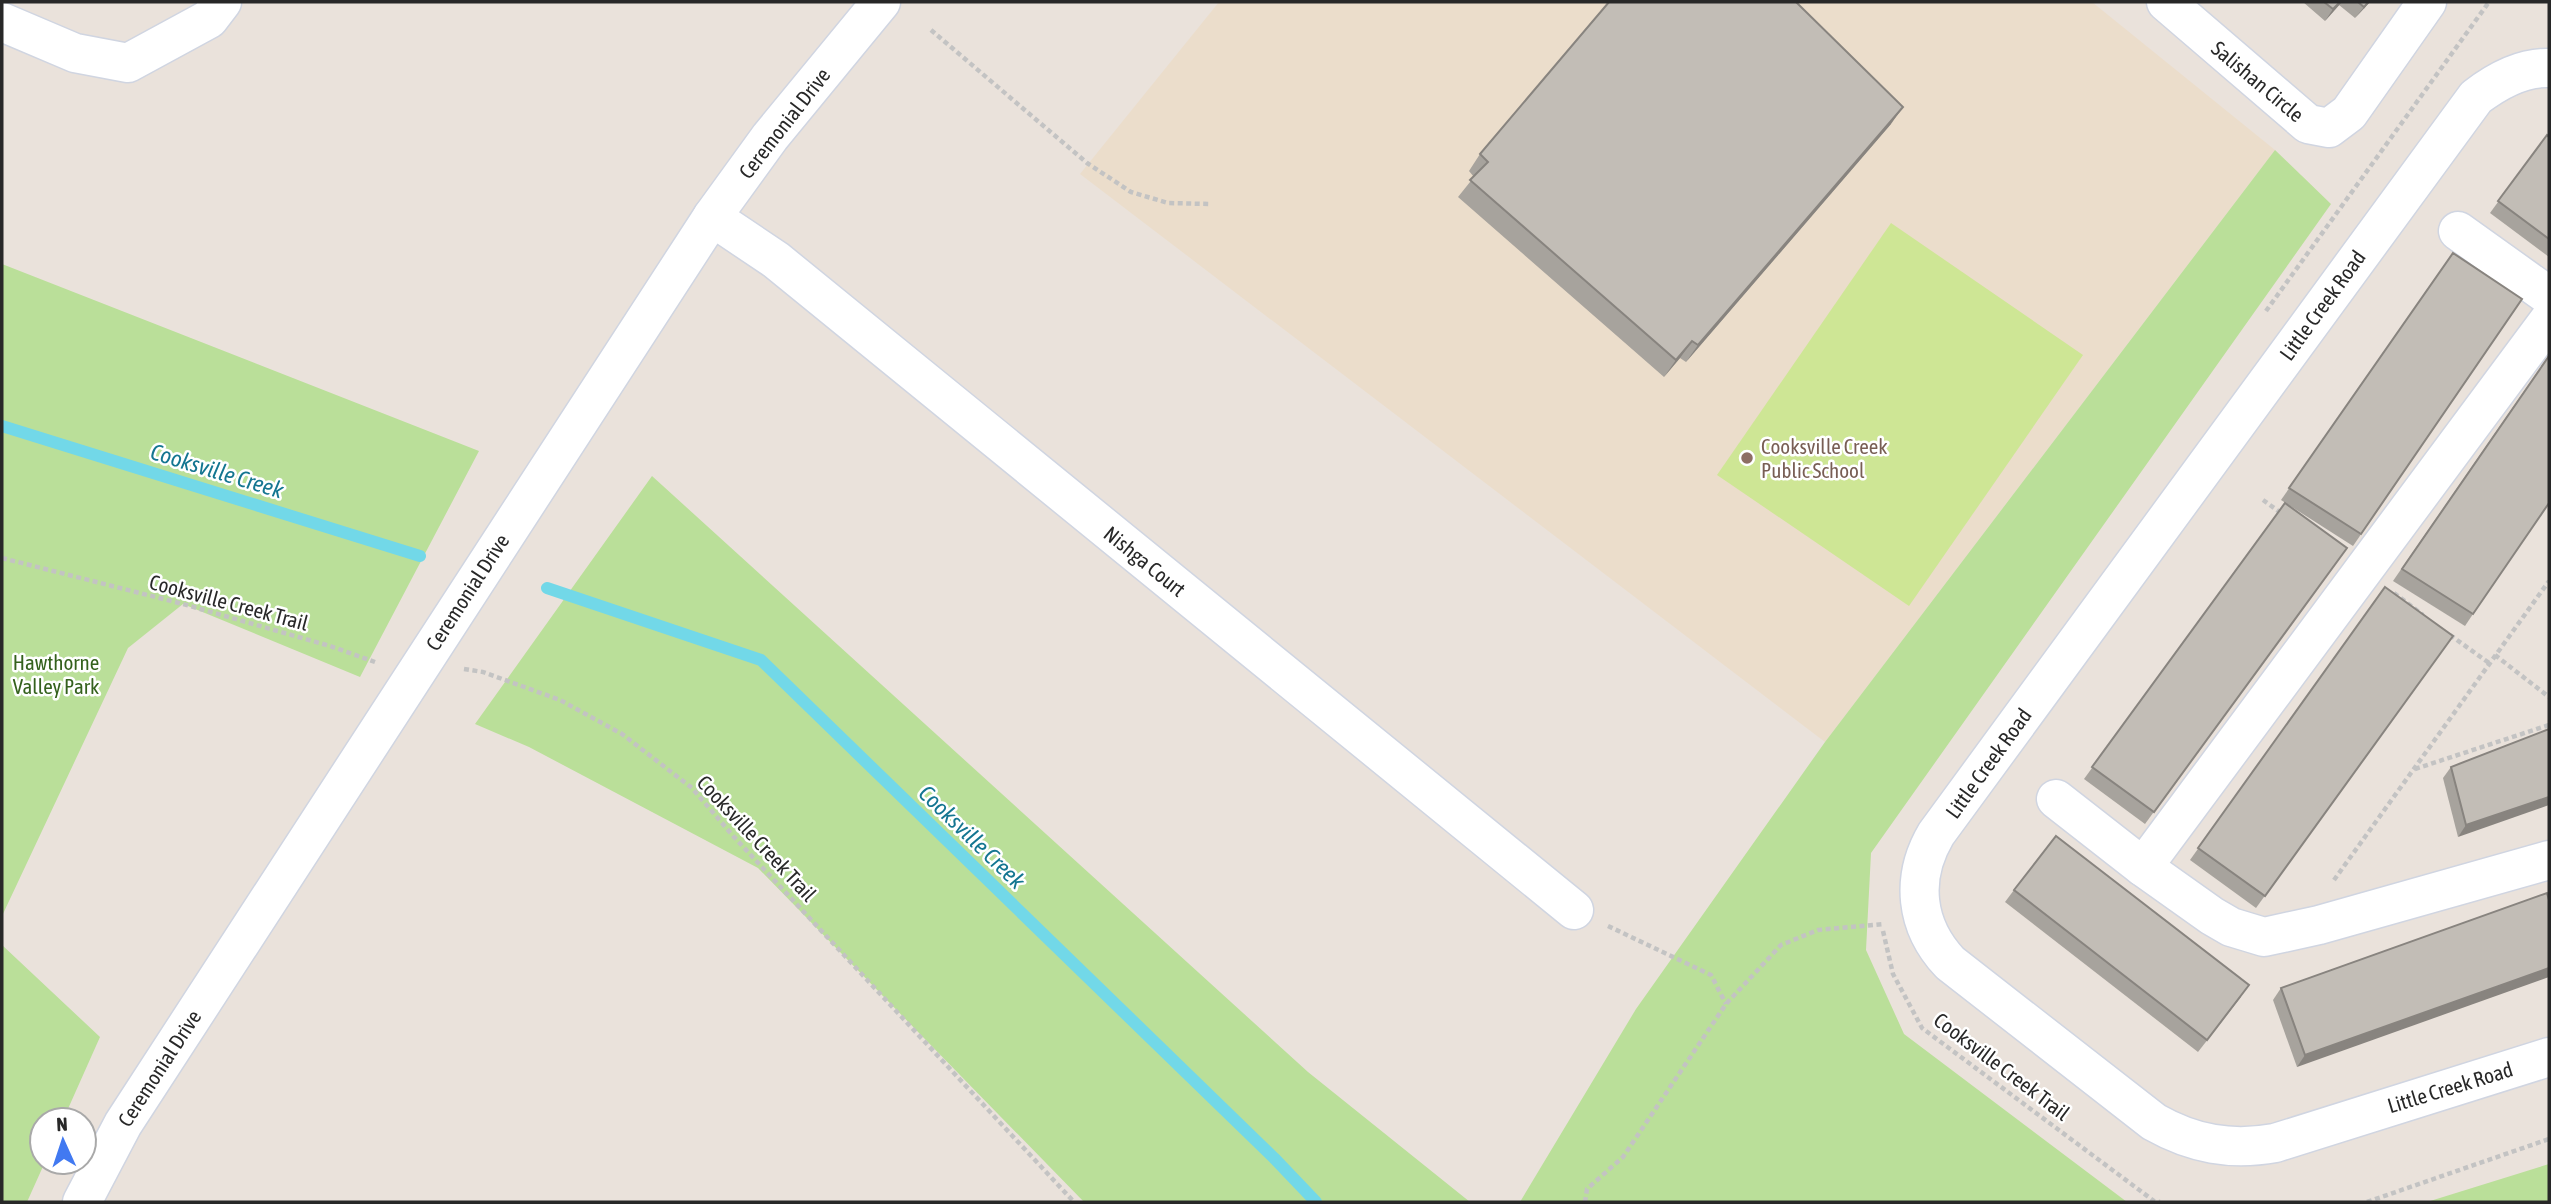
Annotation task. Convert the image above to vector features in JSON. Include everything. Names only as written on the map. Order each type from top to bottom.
[{"type":"street","points":[[2,22],[75,53],[128,63],[209,19],[222,2]]},
{"type":"street","name":"Ceremonial Drive","points":[[82,1202],[123,1124],[712,217],[770,137],[881,2]]},
{"type":"street","name":"Salishan Circle","points":[[2166,2],[2308,124],[2329,128],[2349,113],[2427,2]]},
{"type":"street","name":"Little Creek Road","points":[[2547,68],[2508,76],[2486,89],[2476,97],[2448,133],[1936,834],[1926,851],[1920,870],[1919,899],[1926,928],[1936,947],[1958,970],[2154,1122],[2173,1132],[2213,1145],[2255,1147],[2275,1143],[2549,1057]]},
{"type":"street","name":"Nishga Court","points":[[712,217],[776,260],[1574,910]]},
{"type":"street","points":[[2458,231],[2549,296]]},
{"type":"street","points":[[2143,867],[2549,320]]},
{"type":"street","points":[[2056,799],[2143,867],[2231,927],[2264,937],[2549,860]]},
{"type":"path","points":[[931,30],[1087,163],[1131,192],[1168,203],[1209,204]]},
{"type":"path","name":"Cooksville Creek Trail","points":[[2,558],[330,646],[361,659],[383,664],[483,672],[559,700],[622,734],[692,788],[1074,1202]]},
{"type":"path","points":[[2299,929],[2549,581]]},
{"type":"path","points":[[2495,655],[2549,697]]},
{"type":"path","points":[[2414,769],[2549,725]]},
{"type":"path","points":[[1574,910],[1711,975],[1726,1004]]},
{"type":"path","name":"Cooksville Creek Trail","points":[[1585,1202],[1587,1189],[1623,1157],[1726,1004],[1781,945],[1795,937],[1818,930],[1882,924],[1893,974],[1922,1028],[2154,1201],[2160,1202]]},
{"type":"path","points":[[2367,1202],[2549,1139]]},
{"type":"shaded area","name":"Cooksville Creek Public School","points":[[1219,2],[2092,2],[2275,150],[1825,742],[1080,174]]},
{"type":"green space","points":[[2275,150],[2331,204],[1871,853],[1866,950],[1904,1034],[2127,1202],[1520,1202],[1636,1009],[1825,742]]},
{"type":"green space","points":[[1891,223],[2083,355],[1909,606],[1717,475]]},
{"type":"green space","name":"Hawthorne Valley Park","points":[[2,264],[479,451],[360,677],[183,604],[128,648],[2,916]]},
{"type":"green space","points":[[652,476],[1308,1072],[1470,1202],[1084,1202],[758,868],[529,747],[475,724]]},
{"type":"green space","points":[[2,945],[100,1037],[69,1106],[28,1106],[28,1176],[39,1176],[27,1202],[2,1202]]},
{"type":"green space","points":[[2549,1164],[2549,1202],[2427,1202]]},
{"type":"building","points":[[1609,2],[1796,2],[1903,107],[1698,345],[1692,341],[1676,360],[1470,180],[1488,162],[1480,154]]},
{"type":"building","points":[[2324,2],[2340,2],[2333,9]]},
{"type":"building","points":[[2547,135],[2549,137],[2549,239],[2498,201]]},
{"type":"building","points":[[2453,253],[2522,299],[2361,534],[2289,488]]},
{"type":"building","points":[[2549,356],[2549,503],[2473,614],[2402,569]]},
{"type":"building","points":[[2285,503],[2347,548],[2154,812],[2092,767]]},
{"type":"building","points":[[2385,587],[2453,636],[2265,896],[2198,848]]},
{"type":"building","points":[[2549,729],[2549,797],[2466,825],[2451,767]]},
{"type":"building","points":[[2056,836],[2249,985],[2207,1040],[2014,890]]},
{"type":"building","points":[[2547,893],[2549,968],[2305,1055],[2281,988]]},
{"type":"waterway","name":"Cooksville Creek","points":[[2,426],[420,556]]},
{"type":"waterway","name":"Cooksville Creek","points":[[547,588],[761,660],[1274,1158],[1316,1202]]},
{"type":"place","name":"Cooksville Creek Public School","points":[[1747,458]]}]
